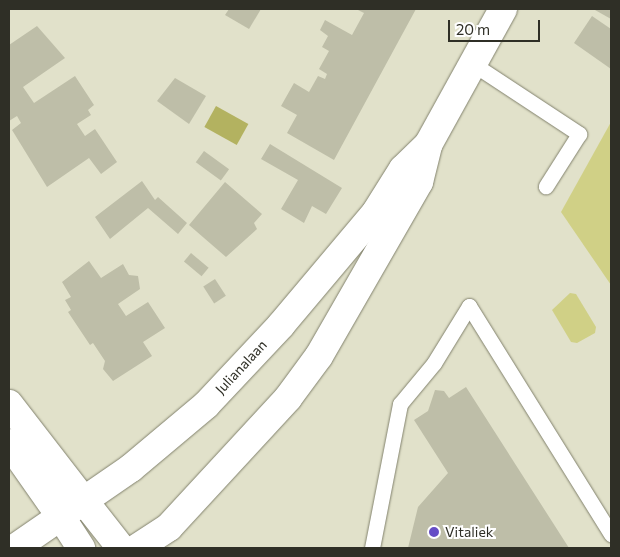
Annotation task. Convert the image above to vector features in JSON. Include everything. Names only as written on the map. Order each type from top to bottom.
[{"type":"main road","name":"Julianalaan","points":[[137,548],[169,527],[288,398],[319,356],[419,182],[428,146],[470,62],[503,9]]},
{"type":"main road","name":"Julianalaan","points":[[15,548],[84,501],[206,405],[281,325],[376,212],[403,169],[428,146]]},
{"type":"main road","points":[[9,404],[121,548]]},
{"type":"main road","points":[[9,443],[81,548]]},
{"type":"lane","points":[[470,62],[579,134],[546,186]]},
{"type":"lane","points":[[372,548],[400,404],[434,363],[469,306],[611,534]]},
{"type":"shaded area","points":[[216,106],[248,124],[237,145],[204,127]]},
{"type":"shaded area","points":[[611,122],[611,285],[561,212]]},
{"type":"shaded area","points":[[570,293],[576,294],[596,327],[595,333],[577,343],[571,342],[552,310]]},
{"type":"building","points":[[229,9],[261,9],[249,29],[225,15]]},
{"type":"building","points":[[356,9],[416,9],[334,160],[287,133],[297,115],[281,106],[294,83],[309,92],[318,76],[325,79],[327,74],[319,69],[329,51],[322,47],[328,36],[320,30],[325,20],[352,35],[364,13]]},
{"type":"building","points":[[595,9],[611,9],[611,19],[595,10]]},
{"type":"building","points":[[592,16],[611,29],[611,69],[574,43]]},
{"type":"building","points":[[37,26],[65,58],[23,87],[34,103],[75,76],[94,105],[88,110],[91,115],[77,124],[85,136],[95,129],[117,162],[101,174],[89,158],[47,187],[12,130],[21,123],[17,116],[9,121],[9,45]]},
{"type":"building","points":[[175,78],[206,96],[189,124],[157,101]]},
{"type":"building","points":[[270,144],[342,188],[326,214],[312,206],[304,223],[281,209],[298,180],[261,159]]},
{"type":"building","points":[[204,151],[229,169],[221,181],[196,162]]},
{"type":"building","points":[[142,181],[155,200],[158,197],[187,223],[178,234],[148,208],[110,239],[95,217]]},
{"type":"building","points":[[225,182],[262,214],[254,223],[257,229],[226,257],[189,225]]},
{"type":"building","points":[[191,253],[209,268],[202,276],[184,261]]},
{"type":"building","points":[[89,261],[101,278],[123,264],[129,275],[138,276],[140,289],[118,304],[126,316],[148,302],[165,328],[143,342],[152,356],[113,381],[103,369],[105,361],[93,343],[90,345],[68,312],[71,310],[65,300],[71,297],[62,282]]},
{"type":"building","points":[[215,279],[226,296],[214,303],[203,287]]},
{"type":"building","points":[[466,387],[569,548],[408,548],[418,507],[448,473],[414,420],[428,411],[435,390],[444,391],[449,398]]},
{"type":"place","name":"Vitaliek","points":[[434,532]]}]
